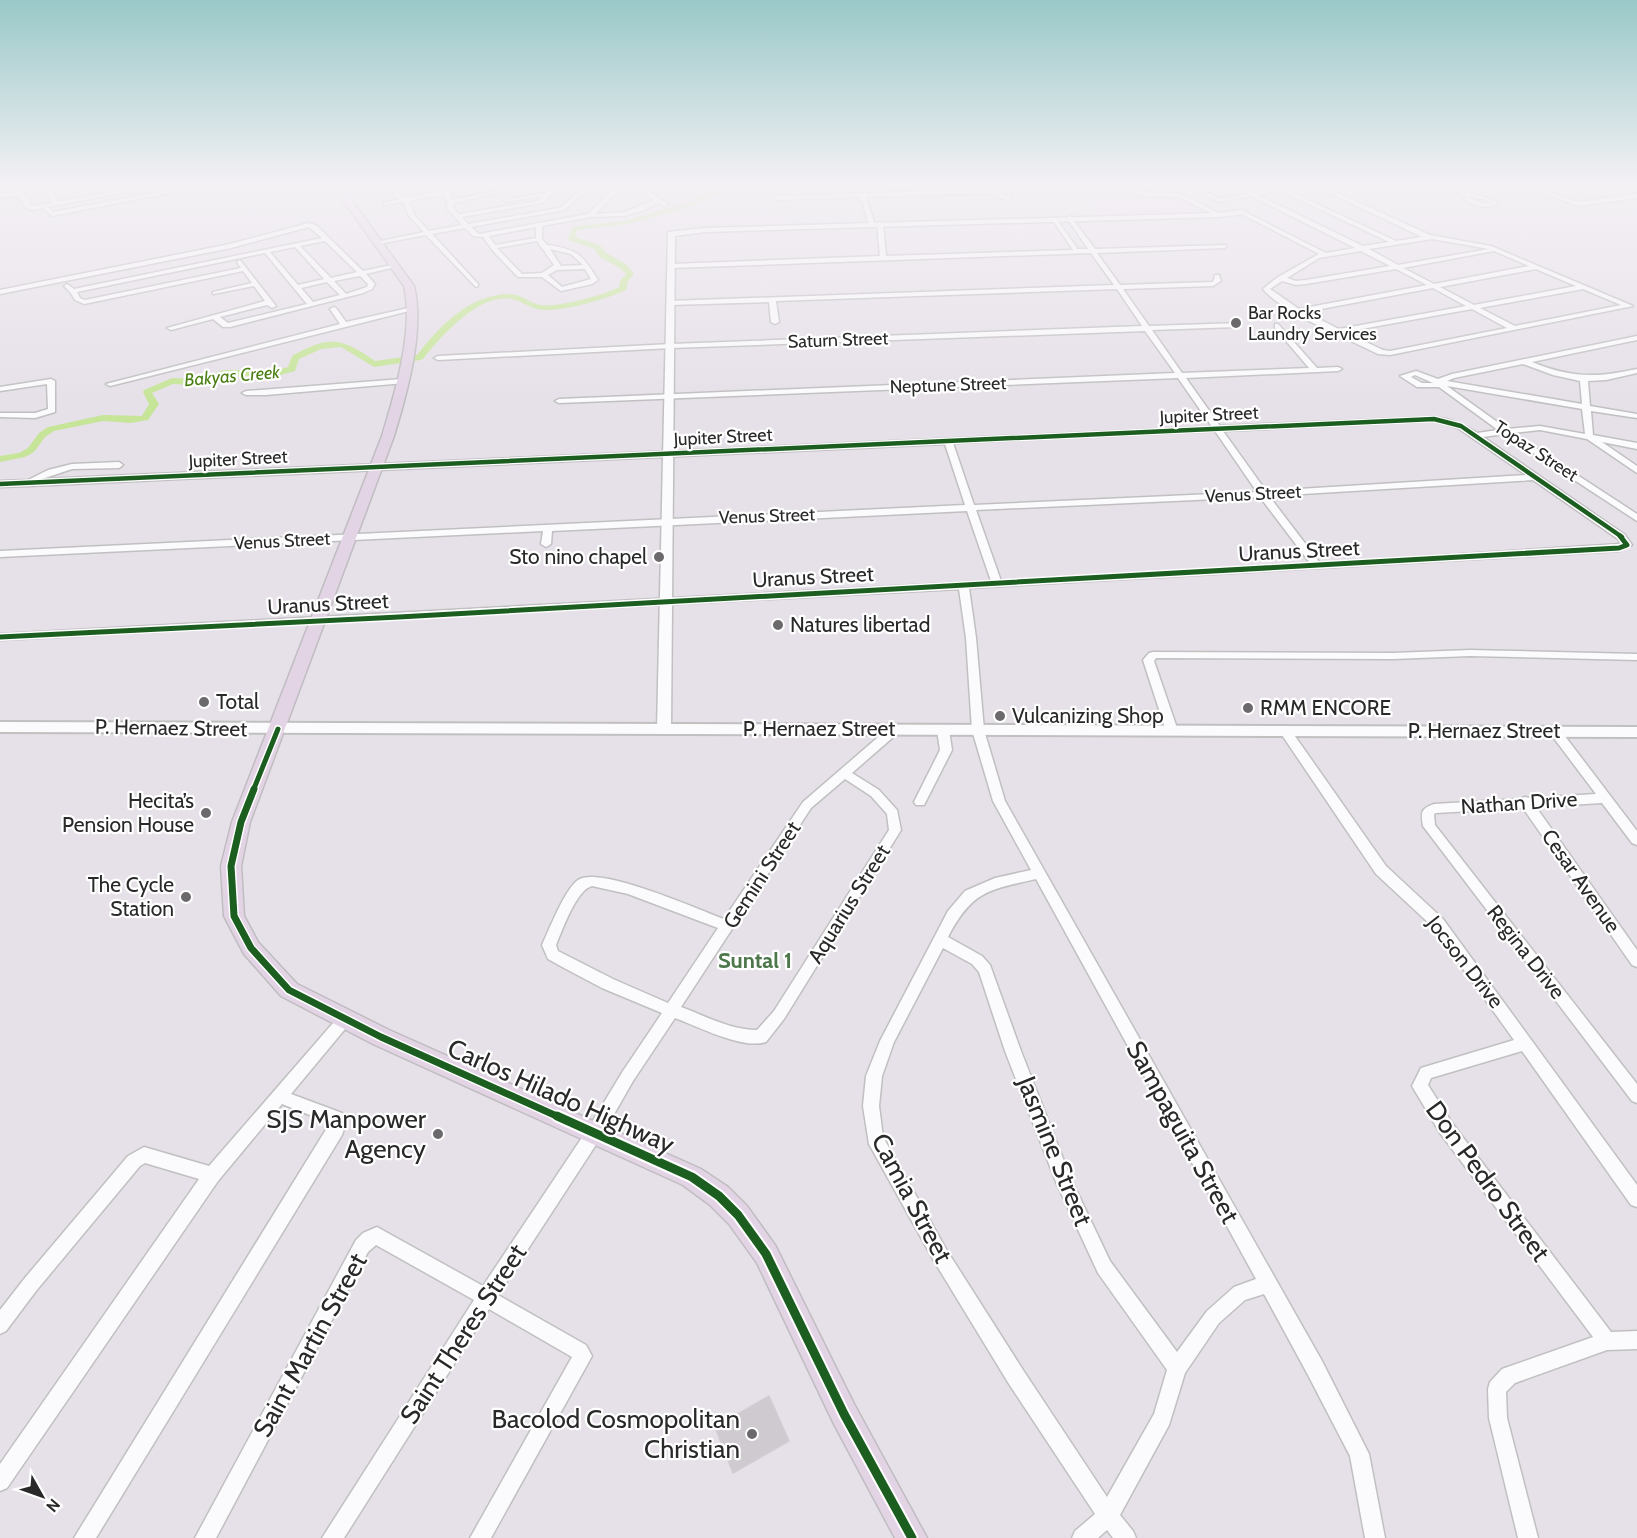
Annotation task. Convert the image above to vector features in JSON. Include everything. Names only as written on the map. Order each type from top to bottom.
[{"type":"main road","name":"Carlos Hilado Highway","points":[[390,258],[411,291],[413,309],[397,410],[241,822],[231,866],[234,916],[250,948],[289,990],[345,1019],[692,1176],[719,1196],[738,1215],[766,1254],[844,1414],[912,1538]]},
{"type":"main road","name":"P. Hernaez Street","points":[[0,727],[1637,732]]},
{"type":"street","points":[[0,291],[171,258]]},
{"type":"street","points":[[73,291],[232,258]]},
{"type":"street","points":[[237,258],[277,311]]},
{"type":"street","points":[[272,258],[311,304]]},
{"type":"street","points":[[308,258],[344,296]]},
{"type":"street","points":[[215,317],[227,325],[370,288],[372,284],[345,258]]},
{"type":"street","points":[[450,258],[476,285]]},
{"type":"street","points":[[504,258],[520,276],[544,275],[558,268],[586,267]]},
{"type":"street","points":[[552,258],[558,268]]},
{"type":"street","points":[[544,275],[559,289],[595,281],[579,258]]},
{"type":"street","points":[[664,729],[671,258]]},
{"type":"street","points":[[671,266],[865,258]]},
{"type":"street","points":[[1099,258],[1263,494],[1317,566]]},
{"type":"street","points":[[1313,258],[1280,278],[1266,289],[1267,291],[1276,299],[1381,352],[1390,353],[1629,306],[1515,258]]},
{"type":"street","points":[[1379,258],[1515,329]]},
{"type":"street","points":[[1280,278],[1296,283],[1306,282],[1450,258]]},
{"type":"street","points":[[296,287],[396,266]]},
{"type":"street","points":[[1299,311],[1538,267]]},
{"type":"street","points":[[64,280],[77,299],[84,302],[244,269]]},
{"type":"street","points":[[670,303],[1213,284],[1218,281],[1217,276]]},
{"type":"street","points":[[215,293],[255,285]]},
{"type":"street","points":[[1340,331],[1586,287]]},
{"type":"street","points":[[228,291],[244,309]]},
{"type":"street","points":[[772,299],[775,322]]},
{"type":"street","points":[[171,328],[269,302]]},
{"type":"street","points":[[334,309],[344,324]]},
{"type":"street","points":[[110,384],[344,324],[413,309]]},
{"type":"street","name":"Saturn Street","points":[[438,358],[671,346],[1238,325]]},
{"type":"street","points":[[1278,326],[1315,370]]},
{"type":"street","points":[[1439,384],[1452,376],[1637,338]]},
{"type":"street","points":[[1526,362],[1550,372],[1584,380],[1605,379],[1637,371]]},
{"type":"street","points":[[145,363],[152,374]]},
{"type":"street","name":"Neptune Street","points":[[559,401],[1338,369]]},
{"type":"street","points":[[1584,380],[1589,437],[1637,470]]},
{"type":"street","points":[[0,389],[51,381],[52,410],[39,415],[0,415]]},
{"type":"street","points":[[246,393],[275,393],[358,382],[402,381]]},
{"type":"street","points":[[1439,384],[1637,416]]},
{"type":"street","name":"Topaz Street","points":[[1439,384],[1505,431],[1637,518]]},
{"type":"street","name":"Jupiter Street","points":[[0,484],[1434,419],[1448,420],[1475,436]]},
{"type":"street","points":[[1475,436],[1540,428],[1637,446]]},
{"type":"street","points":[[1475,436],[1535,477]]},
{"type":"street","points":[[948,441],[997,585]]},
{"type":"street","points":[[28,483],[51,471],[71,465],[119,465]]},
{"type":"street","name":"Venus Street","points":[[0,554],[1263,494],[1535,477]]},
{"type":"street","name":"Uranus Street","points":[[0,637],[131,627],[317,622],[997,585],[1619,548],[1627,545],[1622,537],[1535,477]]},
{"type":"street","points":[[546,544],[548,527]]},
{"type":"street","name":"Sampaguita Street","points":[[964,586],[971,638],[978,730],[999,801],[1315,1368],[1359,1454],[1375,1538]]},
{"type":"street","points":[[1172,731],[1148,660],[1150,656],[1393,656],[1470,653],[1637,657]]},
{"type":"street","name":"Gemini Street","points":[[595,1132],[628,1076],[807,805],[895,729]]},
{"type":"street","points":[[920,802],[946,750],[943,730]]},
{"type":"street","points":[[1554,730],[1637,840]]},
{"type":"street","name":"Jocson Drive","points":[[1286,732],[1381,870],[1438,923],[1637,1199]]},
{"type":"street","name":"Aquarius Street","points":[[672,1011],[753,1038],[761,1038],[779,1015],[895,830],[893,813],[875,794],[844,773]]},
{"type":"street","name":"Nathan Drive","points":[[1434,809],[1525,801],[1605,798]]},
{"type":"street","name":"Cesar Avenue","points":[[1525,801],[1637,961]]},
{"type":"street","name":"Regina Drive","points":[[1434,809],[1427,812],[1429,826],[1637,1096]]},
{"type":"street","name":"Camia Street","points":[[1038,874],[995,883],[970,895],[953,915],[887,1041],[874,1076],[871,1106],[875,1139],[946,1264],[1016,1377],[1108,1516],[1126,1538]]},
{"type":"street","points":[[672,1011],[553,955],[549,945],[564,913],[583,883],[594,880],[610,882],[728,926]]},
{"type":"street","name":"Jasmine Street","points":[[939,939],[976,960],[985,969],[1064,1182],[1104,1267],[1176,1368]]},
{"type":"street","points":[[0,1481],[212,1175],[345,1019]]},
{"type":"street","name":"Don Pedro Street","points":[[1526,1043],[1426,1073],[1420,1086],[1446,1128],[1607,1341]]},
{"type":"street","points":[[84,1538],[336,1130],[338,1123],[336,1118],[279,1096]]},
{"type":"street","name":"Saint Theres Street","points":[[332,1538],[534,1222],[595,1132]]},
{"type":"street","points":[[0,1326],[30,1285],[134,1161],[144,1155],[212,1175]]},
{"type":"street","name":"Saint Martin Street","points":[[205,1538],[362,1246],[369,1239],[377,1236],[580,1351],[583,1356],[580,1365],[480,1538]]},
{"type":"street","points":[[1082,1538],[1108,1516],[1162,1418],[1176,1368],[1212,1317],[1240,1293],[1268,1284]]},
{"type":"street","points":[[1528,1538],[1498,1418],[1497,1389],[1509,1376],[1607,1341],[1637,1340]]},
{"type":"building","name":"Bacolod Cosmopolitan Christian","points":[[769,1396],[789,1441],[733,1473],[715,1427]]},
{"type":"waterway","name":"Bakyas Creek","points":[[0,459],[22,455],[31,450],[42,435],[51,429],[103,418],[131,420],[145,418],[154,404],[147,392],[172,381],[198,382],[224,373],[253,373],[266,376],[292,369],[295,358],[310,350],[334,344],[350,347],[374,364],[420,357],[439,333],[471,307],[486,300],[511,296],[537,307],[549,308],[608,296],[623,288],[624,281],[630,274],[623,266],[608,258]]},
{"type":"cycle path","points":[[0,484],[1434,419],[1461,426],[1622,537],[1627,545],[1619,548],[1161,575],[0,637]]},
{"type":"cycle path","points":[[278,729],[241,822],[231,866],[234,916],[251,948],[289,990],[381,1037],[692,1177],[719,1196],[738,1215],[766,1254],[844,1414],[912,1538]]},
{"type":"place","name":"Bar Rocks Laundry Services","points":[[1236,323]]},
{"type":"place","name":"Sto nino chapel","points":[[659,557]]},
{"type":"place","name":"Natures libertad","points":[[778,625]]},
{"type":"place","name":"Total","points":[[204,702]]},
{"type":"place","name":"RMM ENCORE","points":[[1248,708]]},
{"type":"place","name":"Vulcanizing Shop","points":[[1000,716]]},
{"type":"place","name":"Hecita’s Pension House","points":[[206,813]]},
{"type":"place","name":"The Cycle Station","points":[[186,897]]},
{"type":"place","name":"SJS Manpower Agency","points":[[438,1134]]},
{"type":"place","name":"Bacolod Cosmopolitan Christian","points":[[752,1434]]},
{"type":"district","name":"Suntal 1","points":[[755,960]]}]
